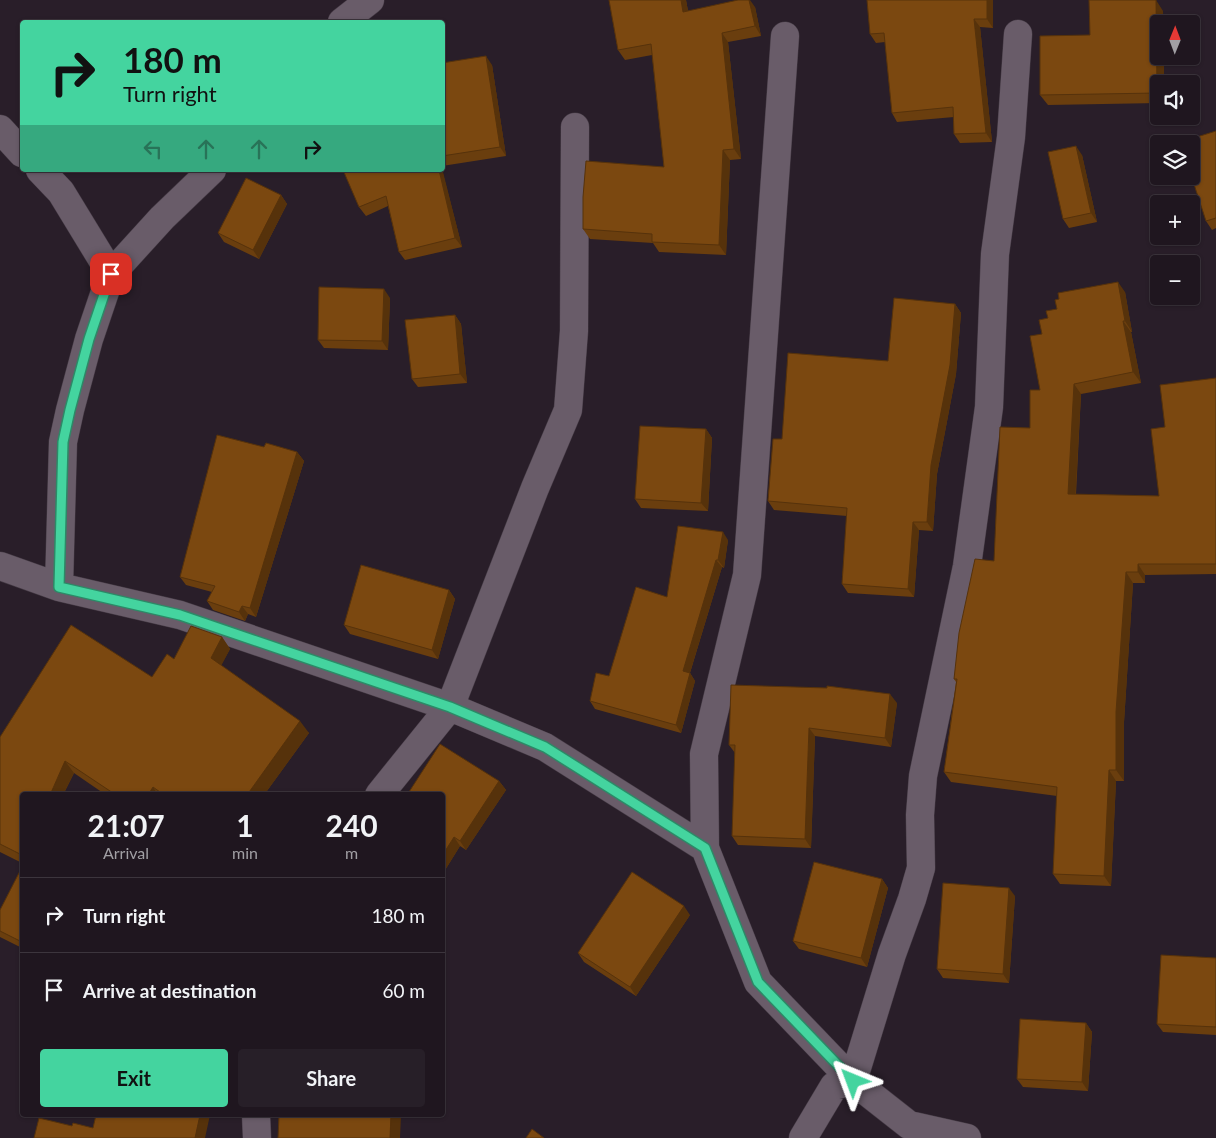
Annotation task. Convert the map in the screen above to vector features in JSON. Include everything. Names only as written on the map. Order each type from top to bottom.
[{"type":"street","points":[[345,20],[370,0]]},
{"type":"street","points":[[853,1081],[921,868],[920,815],[923,776],[967,566],[989,407],[995,254],[1012,137],[1018,34]]},
{"type":"street","points":[[785,36],[747,575],[704,754],[705,848],[758,982],[853,1081],[910,1125],[968,1138]]},
{"type":"street","points":[[381,792],[450,707],[535,488],[568,410],[574,330],[575,127]]},
{"type":"street","points":[[0,129],[20,151]]},
{"type":"street","points":[[42,172],[61,192],[111,274]]},
{"type":"street","points":[[59,587],[63,442],[89,339],[111,274],[162,218],[210,172]]},
{"type":"street","points":[[0,566],[59,587],[180,615],[450,707],[545,747],[705,848]]},
{"type":"street","points":[[803,1138],[834,1086],[853,1081]]},
{"type":"street","points":[[256,1117],[257,1138]]},
{"type":"building","points":[[609,0],[681,0],[683,12],[738,0],[749,0],[755,26],[722,33],[734,149],[723,150],[719,245],[652,242],[652,234],[583,229],[586,161],[664,167],[651,44],[618,50]]},
{"type":"building","points":[[867,0],[987,0],[987,19],[974,19],[986,133],[954,134],[953,107],[892,113],[884,33],[870,34]]},
{"type":"building","points":[[1089,0],[1156,0],[1156,15],[1150,15],[1150,65],[1157,65],[1157,75],[1150,75],[1150,93],[1040,95],[1040,36],[1090,35]]},
{"type":"building","points":[[486,56],[500,147],[445,156],[445,63]]},
{"type":"building","points":[[1216,131],[1216,218],[1206,221],[1200,203],[1200,195],[1198,195],[1194,185],[1200,185],[1200,136]]},
{"type":"building","points":[[1076,146],[1091,213],[1063,219],[1048,152]]},
{"type":"building","points":[[344,172],[439,172],[455,238],[399,252],[386,196],[359,207]]},
{"type":"building","points":[[246,178],[281,195],[253,250],[218,233]]},
{"type":"building","points":[[1118,282],[1133,372],[1074,384],[1068,494],[1159,496],[1151,429],[1165,427],[1160,385],[1216,378],[1216,564],[1138,564],[1138,572],[1126,572],[1116,712],[1116,770],[1109,770],[1104,876],[1053,874],[1057,787],[944,772],[957,679],[954,679],[959,633],[975,559],[994,561],[1000,427],[1030,428],[1030,390],[1040,390],[1030,336],[1042,334],[1039,320],[1048,318],[1046,311],[1057,309],[1055,300],[1059,299],[1058,293]]},
{"type":"building","points":[[319,287],[384,289],[382,341],[318,340]]},
{"type":"building","points":[[894,298],[955,304],[950,365],[931,465],[927,522],[913,522],[908,589],[842,584],[847,508],[768,501],[773,439],[782,439],[788,353],[888,361]]},
{"type":"building","points":[[455,315],[460,374],[412,379],[405,320]]},
{"type":"building","points":[[640,426],[706,429],[701,503],[635,499]]},
{"type":"building","points":[[217,435],[264,447],[266,443],[297,452],[250,608],[242,606],[239,612],[207,601],[215,586],[180,577]]},
{"type":"building","points":[[678,526],[723,532],[718,560],[716,560],[683,671],[690,673],[676,725],[590,701],[596,673],[609,676],[636,587],[667,597]]},
{"type":"building","points":[[361,565],[449,590],[432,650],[344,625]]},
{"type":"building","points":[[71,625],[152,677],[167,654],[174,659],[191,626],[222,637],[211,658],[300,721],[249,792],[160,792],[153,787],[150,792],[112,792],[65,761],[51,792],[20,792],[20,854],[0,844],[0,737]]},
{"type":"building","points":[[731,685],[827,688],[827,686],[890,694],[885,738],[809,728],[805,839],[732,836],[735,745],[729,745]]},
{"type":"building","points":[[440,744],[499,781],[460,841],[454,837],[445,851],[445,792],[409,792]]},
{"type":"building","points":[[814,862],[882,879],[861,958],[793,941]]},
{"type":"building","points":[[20,871],[20,941],[0,931],[0,910]]},
{"type":"building","points":[[632,872],[684,906],[630,987],[578,953]]},
{"type":"building","points":[[943,883],[1009,888],[1003,974],[937,969]]},
{"type":"building","points":[[1161,955],[1216,958],[1216,1027],[1157,1024]]},
{"type":"building","points":[[1020,1019],[1086,1023],[1082,1082],[1017,1079]]},
{"type":"building","points":[[96,1117],[200,1117],[195,1138],[34,1138],[39,1118],[72,1126],[73,1123],[93,1128]]},
{"type":"building","points":[[279,1117],[391,1117],[390,1138],[278,1138]]},
{"type":"building","points":[[532,1129],[544,1138],[526,1138]]},
{"type":"route","points":[[111,274],[89,339],[63,442],[59,587],[180,615],[450,707],[545,747],[705,848],[758,982],[853,1081]]}]
